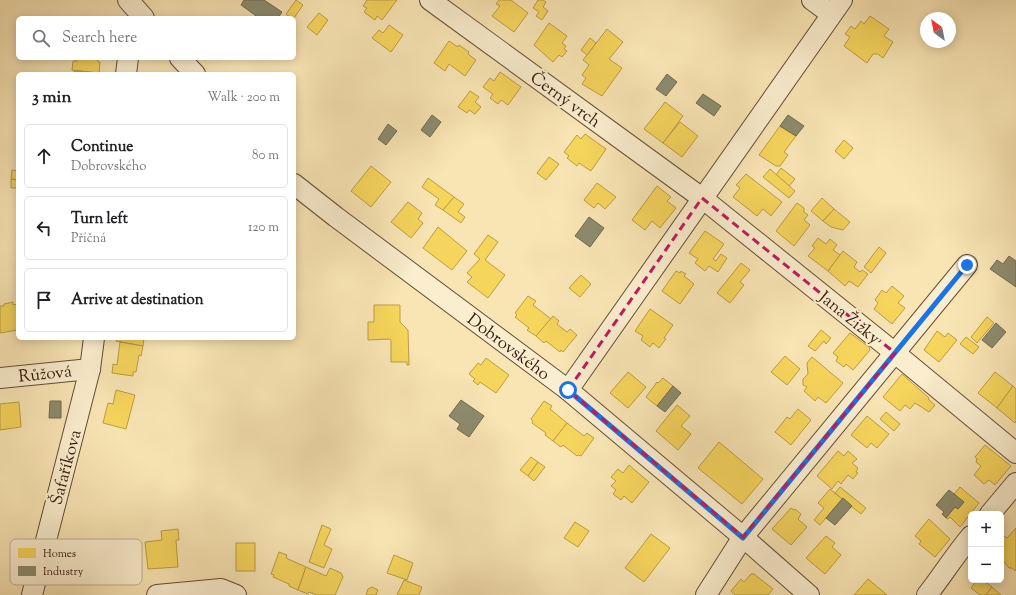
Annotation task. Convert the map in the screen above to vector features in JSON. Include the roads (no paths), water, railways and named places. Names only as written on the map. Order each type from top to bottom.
[{"type":"street","name":"Černý vrch","points":[[430,0],[702,198]]},
{"type":"street","points":[[568,390],[837,7],[812,0]]},
{"type":"street","points":[[126,72],[128,60]]},
{"type":"street","points":[[182,60],[193,72]]},
{"type":"street","name":"Dobrovského","points":[[296,186],[568,390],[809,595]]},
{"type":"street","name":"Jana Žižky","points":[[702,198],[895,353],[1016,453]]},
{"type":"street","points":[[706,595],[743,538],[967,265]]},
{"type":"street","name":"Šafaříkova","points":[[46,539],[90,369],[94,340]]},
{"type":"street","name":"Růžová","points":[[0,378],[90,369]]},
{"type":"street","points":[[993,511],[1016,483]]},
{"type":"street","points":[[927,595],[968,540]]},
{"type":"street","name":"Šafaříkova","points":[[32,595],[35,585]]},
{"type":"street","points":[[157,595],[221,589],[236,595]]}]
